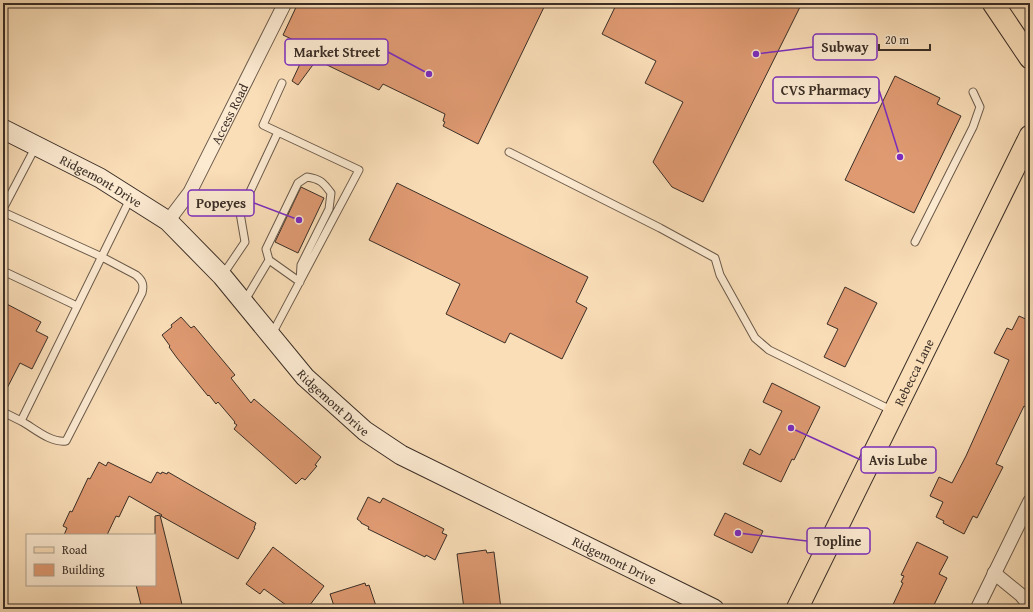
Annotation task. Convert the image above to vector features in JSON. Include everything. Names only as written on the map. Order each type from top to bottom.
[{"type":"main road","points":[[993,3],[1030,58]]},
{"type":"main road","name":"Rebecca Lane","points":[[797,609],[1030,136]]},
{"type":"main road","points":[[1001,196],[1020,175],[1030,168]]},
{"type":"street","name":"Access Road","points":[[168,221],[190,192],[285,3]]},
{"type":"street","name":"Ridgemont Drive","points":[[3,130],[100,178],[168,221],[222,276],[305,378],[365,431],[401,455],[714,609]]},
{"type":"street","points":[[977,609],[1030,501]]},
{"type":"street","points":[[994,573],[1021,595],[1030,606]]},
{"type":"lane","points":[[271,336],[359,170],[263,125],[282,83]]},
{"type":"lane","points":[[916,242],[973,127],[980,107],[973,92]]},
{"type":"lane","points":[[222,276],[245,242],[240,213],[278,132]]},
{"type":"lane","points":[[3,412],[53,439],[66,441],[142,293],[144,286],[136,275],[102,256],[3,211],[36,146]]},
{"type":"lane","points":[[509,152],[660,228],[714,258],[720,274],[755,338],[769,350],[894,412]]},
{"type":"lane","points":[[307,177],[316,178],[325,184],[331,193],[329,209],[301,265],[300,282],[269,260],[266,249],[298,183],[307,177]]},
{"type":"lane","points":[[21,421],[131,197]]},
{"type":"lane","points":[[244,302],[269,260]]},
{"type":"lane","points":[[3,271],[77,306]]},
{"type":"building","points":[[298,3],[546,3],[478,144],[443,126],[445,122],[443,121],[445,114],[383,84],[379,90],[327,65],[318,58],[298,85],[292,81],[308,47],[283,35]]},
{"type":"building","points":[[617,3],[802,3],[703,202],[672,187],[653,162],[683,102],[645,83],[656,61],[602,34]]},
{"type":"building","points":[[895,76],[940,98],[937,104],[961,116],[914,213],[845,180]]},
{"type":"building","points":[[397,183],[588,277],[576,302],[587,308],[562,359],[510,333],[505,343],[446,314],[460,284],[369,240]]},
{"type":"building","points":[[301,187],[324,198],[298,253],[275,242]]},
{"type":"building","points":[[845,287],[877,303],[845,367],[824,357],[838,329],[827,324]]},
{"type":"building","points":[[3,302],[41,322],[36,331],[48,337],[32,369],[20,363],[3,396]]},
{"type":"building","points":[[1019,316],[1030,321],[1030,409],[1024,406],[996,464],[1003,467],[977,518],[973,516],[964,534],[943,523],[944,521],[936,517],[943,502],[930,496],[939,477],[952,483],[966,456],[1009,360],[994,353],[1007,328],[1012,330]]},
{"type":"building","points":[[181,317],[191,328],[194,326],[235,375],[231,378],[251,403],[254,399],[321,457],[315,465],[317,466],[305,480],[302,478],[296,484],[234,429],[237,425],[234,423],[235,422],[218,402],[216,404],[209,395],[208,396],[177,358],[162,335]]},
{"type":"building","points":[[772,383],[820,407],[794,460],[792,459],[781,482],[743,464],[750,449],[760,455],[782,411],[763,402]]},
{"type":"building","points":[[99,462],[106,466],[108,462],[151,483],[157,472],[167,474],[168,472],[256,523],[255,528],[238,559],[161,516],[162,515],[129,496],[119,517],[116,516],[107,534],[64,534],[67,528],[63,526],[70,511],[72,512],[88,478],[90,479]]},
{"type":"building","points":[[368,497],[380,503],[383,498],[444,529],[442,533],[447,535],[435,560],[426,555],[425,557],[368,529],[369,527],[361,523],[357,519]]},
{"type":"building","points":[[725,513],[763,531],[752,553],[714,535]]},
{"type":"building","points":[[160,515],[183,609],[142,609],[136,586],[156,586],[155,516]]},
{"type":"building","points":[[917,542],[948,557],[939,574],[947,578],[932,609],[891,609],[903,583],[901,582],[904,576],[901,575]]},
{"type":"building","points":[[273,547],[324,586],[307,609],[286,609],[286,605],[264,589],[260,594],[246,584]]},
{"type":"building","points":[[486,550],[487,553],[494,552],[501,609],[464,609],[457,554]]},
{"type":"building","points":[[365,583],[366,586],[369,585],[377,609],[335,609],[330,594]]},
{"type":"place","name":"Subway","points":[[756,54]]},
{"type":"place","name":"Market Street","points":[[429,74]]},
{"type":"place","name":"CVS Pharmacy","points":[[900,157]]},
{"type":"place","name":"Popeyes","points":[[299,220]]},
{"type":"place","name":"Avis Lube","points":[[791,428]]},
{"type":"place","name":"Topline","points":[[738,533]]}]
